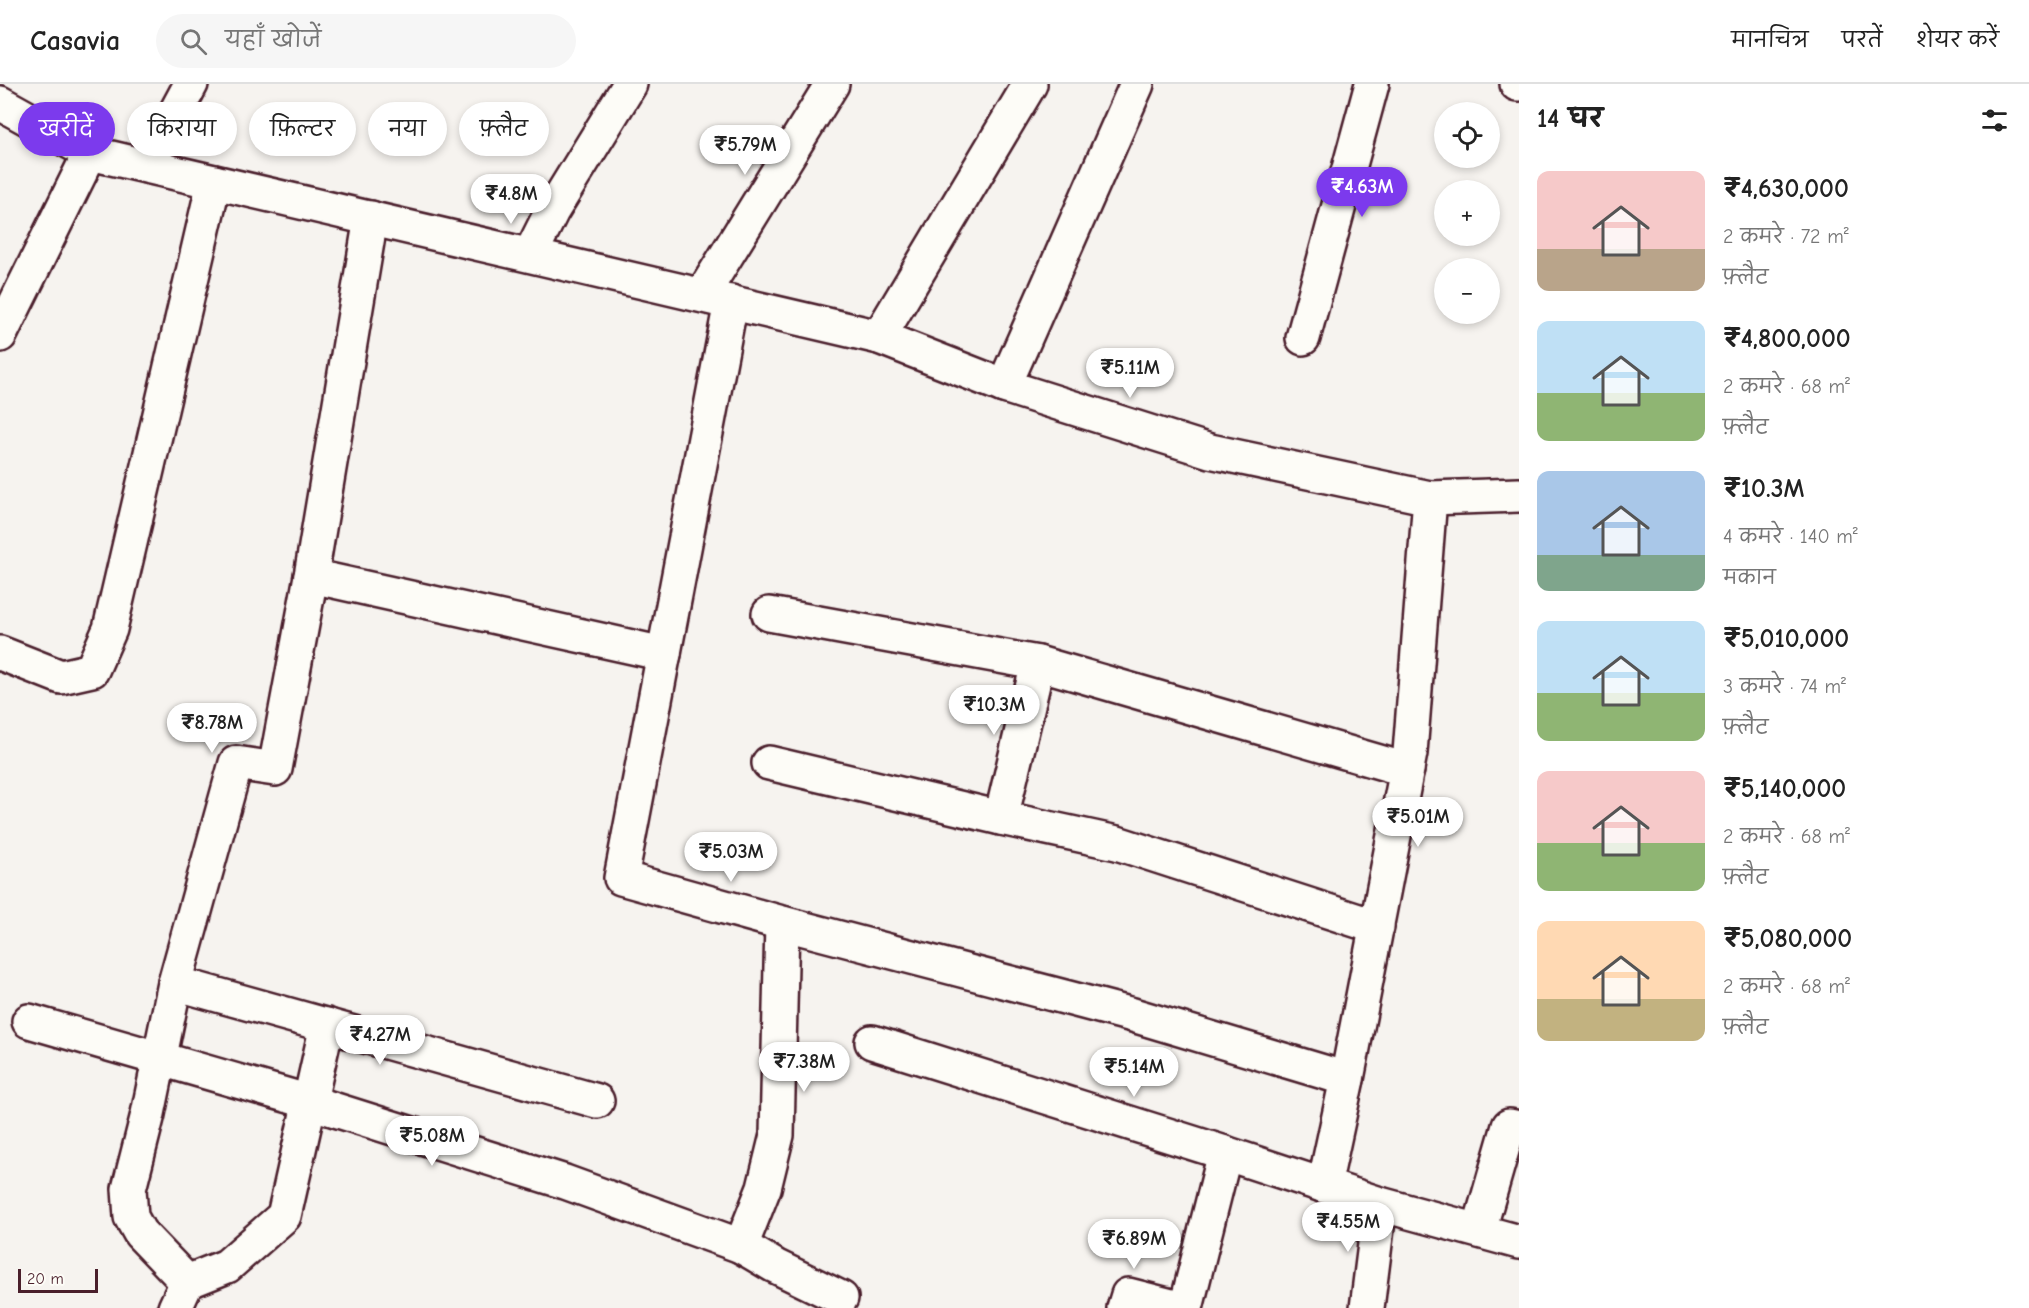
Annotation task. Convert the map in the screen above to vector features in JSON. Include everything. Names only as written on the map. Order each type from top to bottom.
[{"type":"street","points":[[0,97],[7,84]]},
{"type":"street","points":[[147,166],[191,84]]},
{"type":"street","points":[[530,255],[552,211],[630,84]]},
{"type":"street","points":[[832,84],[717,299],[664,654],[621,878],[782,923],[1133,1015],[1347,1079]]},
{"type":"street","points":[[879,337],[1030,84]]},
{"type":"street","points":[[1004,386],[1137,84]]},
{"type":"street","points":[[1303,338],[1372,84]]},
{"type":"street","points":[[0,103],[18,113]]},
{"type":"street","points":[[0,336],[89,156]]},
{"type":"street","points":[[103,156],[879,337],[1004,386],[1210,451],[1430,498],[1519,495]]},
{"type":"street","points":[[0,653],[61,676],[92,670],[110,628],[214,182]]},
{"type":"street","points":[[327,1025],[284,1216],[227,1266],[181,1295],[131,1217],[129,1189],[175,983],[236,763],[275,770],[311,576],[371,218]]},
{"type":"street","points":[[1324,1186],[1410,753],[1430,498]]},
{"type":"street","points":[[311,576],[664,654]]},
{"type":"street","points":[[769,614],[1038,663],[1407,770]]},
{"type":"street","points":[[1001,818],[1038,663]]},
{"type":"street","points":[[770,763],[1117,843],[1377,927]]},
{"type":"street","points":[[741,1246],[764,1188],[777,1135],[782,923]]},
{"type":"street","points":[[175,983],[597,1101]]},
{"type":"street","points":[[28,1021],[310,1102],[565,1182],[741,1246],[841,1299]]},
{"type":"street","points":[[872,1042],[1380,1204],[1519,1242]]},
{"type":"street","points":[[1479,1230],[1509,1126],[1519,1128]]},
{"type":"street","points":[[1186,1308],[1225,1153]]},
{"type":"street","points":[[1367,1308],[1380,1204]]},
{"type":"street","points":[[1124,1308],[1128,1295],[1179,1308]]}]
